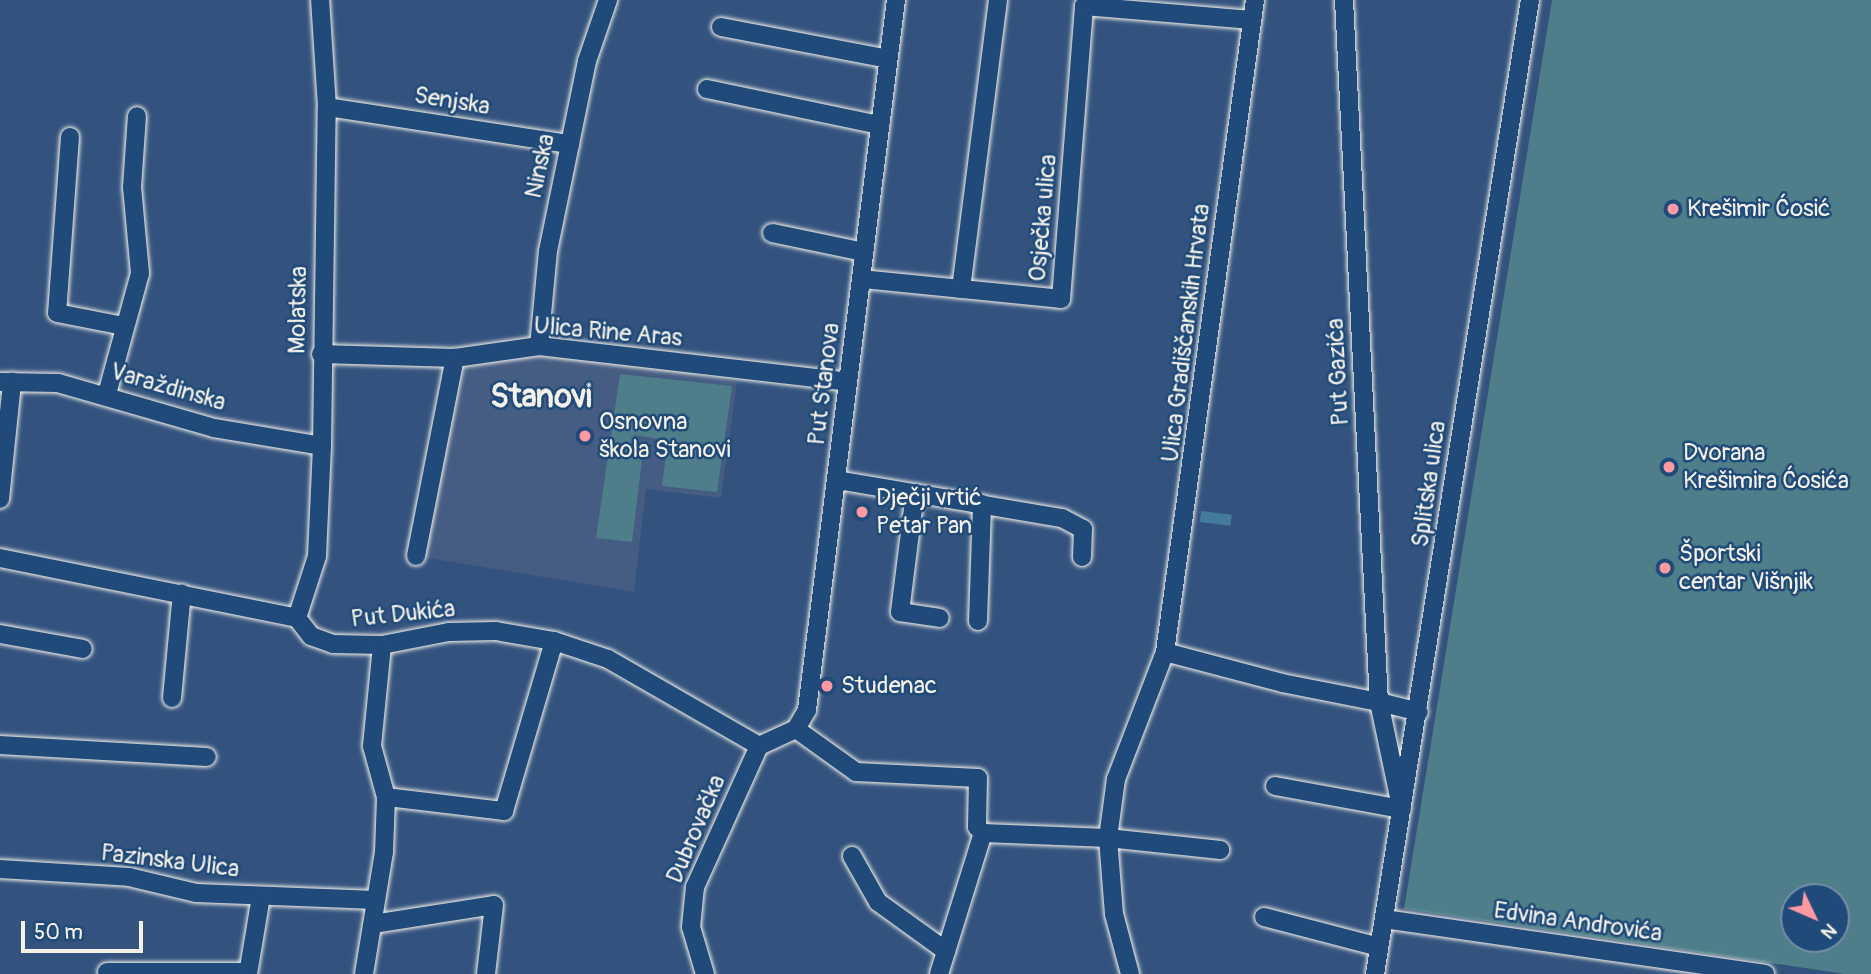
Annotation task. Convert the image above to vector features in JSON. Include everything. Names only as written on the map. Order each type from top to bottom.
[{"type":"street","name":"Molatska","points":[[297,618],[317,556],[322,446],[321,354],[327,107],[320,0]]},
{"type":"street","name":"Ninska","points":[[538,346],[548,251],[587,61],[608,0]]},
{"type":"street","name":"Put Stanova","points":[[796,729],[807,710],[838,480],[896,0]]},
{"type":"street","points":[[961,289],[998,0]]},
{"type":"street","name":"Ulica Gradiščanskih Hrvata","points":[[1130,974],[1114,914],[1108,838],[1116,779],[1165,652],[1255,0]]},
{"type":"street","name":"Put Gazića","points":[[1344,0],[1379,702],[1402,809]]},
{"type":"street","name":"Splitska ulica","points":[[1375,974],[1419,712],[1530,0]]},
{"type":"street","name":"Osječka ulica","points":[[862,279],[1061,299],[1084,6],[1148,9],[1251,20]]},
{"type":"street","points":[[721,27],[888,59]]},
{"type":"street","points":[[707,89],[880,125]]},
{"type":"street","name":"Senjska","points":[[327,107],[570,144]]},
{"type":"street","points":[[107,394],[140,273],[132,187],[137,116]]},
{"type":"street","points":[[70,137],[57,313],[124,326]]},
{"type":"street","points":[[772,233],[864,252]]},
{"type":"street","name":"Ulica Rine Aras","points":[[321,354],[454,358],[538,346],[848,382]]},
{"type":"street","points":[[416,556],[454,358]]},
{"type":"street","points":[[0,499],[6,382]]},
{"type":"street","name":"Varaždinska","points":[[6,382],[58,383],[107,394],[214,428],[322,446]]},
{"type":"street","points":[[838,480],[1062,517],[1083,529],[1082,557]]},
{"type":"street","points":[[915,493],[900,612],[940,618]]},
{"type":"street","points":[[978,621],[982,504]]},
{"type":"street","name":"Put Dukića","points":[[0,558],[297,618],[311,636],[333,644],[382,645],[449,632],[496,631],[554,641],[608,659],[759,746]]},
{"type":"street","points":[[173,698],[182,593]]},
{"type":"street","points":[[0,635],[83,649]]},
{"type":"street","points":[[386,797],[504,811],[554,641]]},
{"type":"street","points":[[364,974],[376,900],[386,797],[372,746],[382,645]]},
{"type":"street","points":[[1165,652],[1282,683],[1419,712]]},
{"type":"street","points":[[759,746],[796,729],[856,772],[978,778],[977,827],[983,833],[1108,838],[1220,850]]},
{"type":"street","points":[[0,745],[207,757]]},
{"type":"street","name":"Dubrovačka","points":[[705,974],[691,927],[695,887],[759,746]]},
{"type":"street","points":[[1276,786],[1402,809]]},
{"type":"street","points":[[939,974],[983,833]]},
{"type":"street","points":[[852,856],[878,902],[946,951]]},
{"type":"street","name":"Pazinska Ulica","points":[[0,870],[130,877],[196,893],[376,900]]},
{"type":"street","points":[[107,972],[248,973],[261,896]]},
{"type":"street","points":[[373,924],[494,905],[486,974]]},
{"type":"street","points":[[1264,918],[1379,947]]},
{"type":"street","name":"Edvina Androvića","points":[[1384,919],[1765,974]]},
{"type":"shaded area","name":"Osnovna škola Stanovi","points":[[539,346],[737,382],[721,498],[646,489],[634,592],[416,556],[455,358]]},
{"type":"shaded area","points":[[1201,511],[1232,515],[1230,526],[1200,522]]},
{"type":"green space","name":"Športski centar Višnjik","points":[[1552,0],[1871,0],[1871,974],[1845,974],[1404,909]]},
{"type":"green space","points":[[620,374],[732,386],[717,492],[662,486],[668,440],[634,435],[631,457],[642,460],[632,542],[596,538]]},
{"type":"place","name":"Krešimir Ćosić","points":[[1673,209]]},
{"type":"place","name":"Osnovna škola Stanovi","points":[[585,436]]},
{"type":"place","name":"Dvorana Krešimira Ćosića","points":[[1669,467]]},
{"type":"place","name":"Dječji vrtić Petar Pan","points":[[862,512]]},
{"type":"place","name":"Športski centar Višnjik","points":[[1665,568]]},
{"type":"place","name":"Studenac","points":[[827,686]]},
{"type":"district","name":"Stanovi","points":[[541,397]]}]
